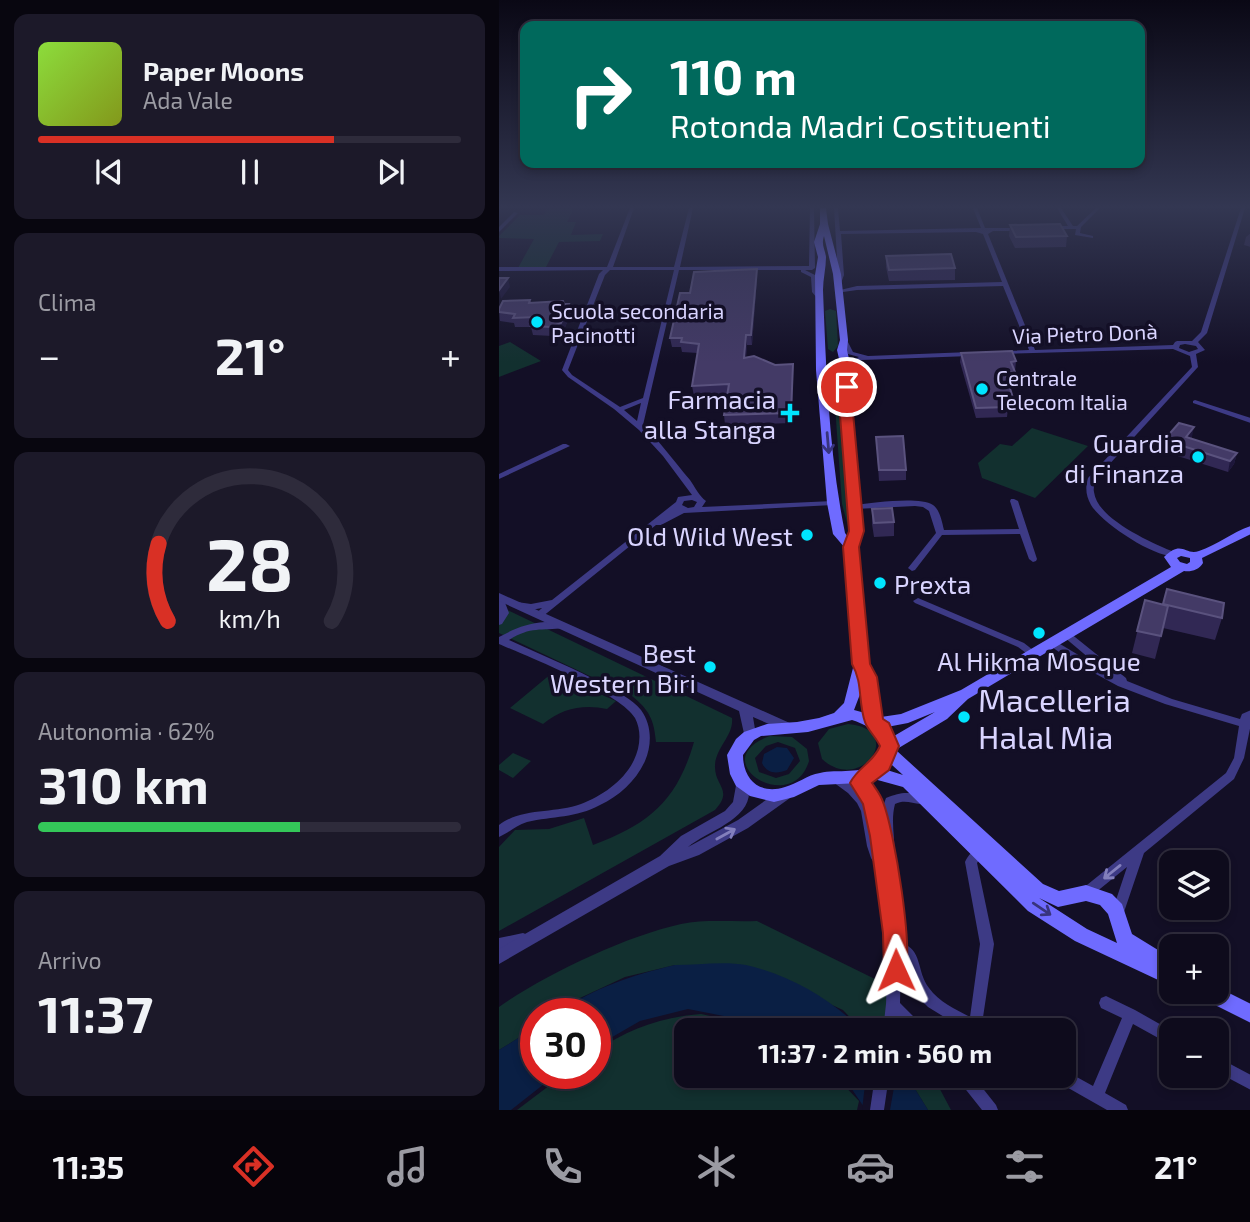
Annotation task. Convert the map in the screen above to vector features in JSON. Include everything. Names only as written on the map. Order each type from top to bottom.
[{"type":"main road","points":[[821,260],[817,270],[821,370],[833,503],[839,534],[851,547]]},
{"type":"main road","points":[[833,260],[847,372],[846,402],[856,531],[851,547],[861,664],[868,677],[875,723]]},
{"type":"main road","points":[[817,270],[836,272]]},
{"type":"main road","points":[[822,351],[834,356],[843,346]]},
{"type":"main road","points":[[1195,556],[1209,552],[1250,528]]},
{"type":"main road","points":[[875,723],[903,719],[966,694],[1181,567],[1196,565],[1198,561],[1186,551],[1171,554],[1173,563],[1181,567]]},
{"type":"main road","points":[[840,716],[853,701],[855,677],[861,664]]},
{"type":"main road","points":[[889,749],[942,715],[966,694]]},
{"type":"main road","points":[[840,716],[860,716],[875,723],[888,738],[889,749],[882,765],[870,773],[836,779],[822,778],[784,794],[759,793],[742,784],[738,778],[734,763],[738,748],[750,735],[773,727],[812,726],[840,716]]},
{"type":"main road","points":[[889,749],[1037,889],[1058,899],[1081,895],[1106,899],[1118,917],[1124,939],[1159,961]]},
{"type":"main road","points":[[870,773],[908,783],[1034,905],[1132,960],[1159,972]]},
{"type":"main road","points":[[1072,927],[1067,911],[1070,902],[1081,895]]},
{"type":"main road","points":[[1091,938],[1108,936],[1114,932],[1118,917]]},
{"type":"main road","points":[[1229,1003],[1250,1014]]},
{"type":"street","points":[[610,260],[565,370],[630,416],[657,441],[699,499],[700,506],[683,506]]},
{"type":"street","points":[[640,424],[678,260]]},
{"type":"street","points":[[499,269],[817,270],[816,260]]},
{"type":"street","points":[[840,260],[841,275],[838,288],[1006,284]]},
{"type":"street","points":[[996,260],[1033,352]]},
{"type":"street","points":[[1194,343],[1204,333],[1228,260]]},
{"type":"street","points":[[666,311],[670,308],[678,275],[688,270]]},
{"type":"street","points":[[796,270],[814,276],[815,292],[819,297]]},
{"type":"street","points":[[1180,342],[1194,343],[1203,350],[1193,354],[1181,352],[1175,347],[1180,342]]},
{"type":"street","points":[[843,346],[850,353],[871,357]]},
{"type":"street","name":"Via Pietro Donà","points":[[988,354],[1175,347]]},
{"type":"street","name":"Via Pietro Donà","points":[[871,357],[976,354]]},
{"type":"street","points":[[1171,554],[1148,544],[1102,513],[1089,496],[1088,486],[1195,367],[1193,354]]},
{"type":"street","points":[[847,372],[851,363],[857,359],[871,357]]},
{"type":"street","points":[[620,410],[644,400]]},
{"type":"street","points":[[1195,402],[1250,421]]},
{"type":"street","points":[[499,477],[566,446]]},
{"type":"street","points":[[683,478],[683,506]]},
{"type":"street","points":[[539,615],[650,527],[683,506],[699,499],[728,507]]},
{"type":"street","points":[[1014,502],[1033,559]]},
{"type":"street","points":[[683,506],[833,503]]},
{"type":"street","points":[[855,507],[918,504],[929,507],[936,515],[940,533]]},
{"type":"street","points":[[940,533],[1023,531]]},
{"type":"street","points":[[913,568],[940,533]]},
{"type":"street","points":[[499,598],[787,727]]},
{"type":"street","points":[[499,598],[504,613],[499,622]]},
{"type":"street","points":[[517,605],[543,605],[557,601]]},
{"type":"street","points":[[918,601],[1021,645],[1033,654]]},
{"type":"street","points":[[500,641],[519,629],[530,626],[564,626]]},
{"type":"street","points":[[1067,635],[1131,689]]},
{"type":"street","points":[[499,832],[522,817],[565,813],[606,797],[633,772],[643,753],[645,740],[641,721],[622,700],[500,641]]},
{"type":"street","points":[[1052,643],[1110,680],[1131,689],[1247,719],[1239,758],[1230,776],[1081,895]]},
{"type":"street","points":[[745,709],[750,735]]},
{"type":"street","points":[[870,773],[861,783],[873,802],[897,949],[892,1018]]},
{"type":"street","points":[[836,779],[857,793],[866,804],[878,862],[887,875]]},
{"type":"street","points":[[664,861],[686,840],[729,815],[740,804],[742,784]]},
{"type":"street","points":[[499,957],[664,861],[694,851],[743,824],[784,794]]},
{"type":"street","points":[[887,875],[891,849],[886,808],[895,797],[924,800]]},
{"type":"street","points":[[1118,917],[1139,851]]},
{"type":"street","points":[[979,853],[971,862],[987,944],[979,1018]]},
{"type":"street","points":[[499,944],[532,937]]},
{"type":"street","points":[[897,949],[910,955],[921,994],[960,1018]]},
{"type":"street","points":[[1106,1003],[1159,1031]]},
{"type":"street","points":[[894,1006],[906,1018]]},
{"type":"street","points":[[1096,1096],[1130,1015]]},
{"type":"street","points":[[1229,1071],[1250,1083]]},
{"type":"street","points":[[1076,1085],[1121,1110]]},
{"type":"street","points":[[877,1110],[880,1088]]},
{"type":"street","points":[[974,1088],[991,1110]]},
{"type":"green space","points":[[523,260],[550,260],[546,267],[518,268]]},
{"type":"green space","points":[[825,311],[836,311],[838,346],[833,352],[828,349]]},
{"type":"green space","points":[[510,342],[541,361],[499,377],[499,346]]},
{"type":"green space","points":[[840,361],[842,383],[839,410],[849,530],[842,504],[835,406],[826,371],[834,370],[835,362]]},
{"type":"green space","points":[[1032,428],[1088,446],[1035,498],[982,478],[978,463],[1000,444],[1012,446]]},
{"type":"green space","points":[[499,606],[732,718],[732,724],[716,759],[715,772],[723,797],[715,810],[499,931],[499,847],[515,830],[549,829],[584,818],[593,845],[613,837],[645,819],[658,808],[679,780],[694,742],[656,742],[650,716],[632,696],[499,633]]},
{"type":"green space","points":[[552,673],[616,701],[607,709],[582,707],[566,711],[543,724],[510,708]]},
{"type":"green space","points":[[848,724],[865,728],[874,737],[876,747],[872,757],[863,765],[851,769],[837,768],[822,759],[818,743],[829,729]]},
{"type":"green space","points":[[770,736],[792,737],[807,749],[809,761],[800,777],[786,785],[771,784],[758,779],[748,769],[745,758],[751,746]],"holes":[[[778,742],[795,748],[800,761],[789,774],[776,778],[759,772],[755,758],[766,746]]]},
{"type":"green space","points":[[513,753],[531,761],[513,778],[499,770],[499,765]]},
{"type":"green space","points":[[757,921],[879,981],[900,1018],[851,1018],[843,1010],[744,965],[675,965],[625,977],[580,998],[520,998],[520,1037],[499,1050],[499,1007],[517,995],[611,947],[681,924]]},
{"type":"green space","points":[[701,1014],[720,1018],[674,1018],[674,1088],[847,1088],[859,1101],[857,1110],[517,1110],[545,1089],[611,1089],[611,1042],[645,1026],[672,1018]]},
{"type":"green space","points":[[914,1088],[939,1088],[951,1110],[928,1110]]},
{"type":"water","points":[[777,747],[787,748],[794,758],[787,770],[773,772],[762,763],[764,754]]},
{"type":"water","points":[[675,965],[746,965],[794,982],[850,1018],[734,1018],[688,1009],[640,1021],[611,1038],[611,998],[583,998],[643,973]]},
{"type":"water","points":[[520,1037],[520,1089],[538,1089],[511,1110],[499,1110],[499,1050]]},
{"type":"water","points":[[851,1088],[914,1088],[928,1110],[866,1110]]},
{"type":"pier","points":[[865,1088],[894,1088],[890,1110],[862,1110]]},
{"type":"building","points":[[887,260],[953,260],[955,268],[889,270]]},
{"type":"building","points":[[757,269],[751,335],[746,335],[744,358],[754,356],[775,365],[793,364],[791,413],[724,415],[729,384],[692,386],[699,344],[681,342],[682,338],[670,338],[680,293],[690,293],[694,272]]},
{"type":"building","points":[[499,278],[508,278],[499,290]]},
{"type":"building","points":[[530,300],[529,303],[563,301],[564,304],[569,304],[561,323],[551,327],[531,326],[535,317],[513,318],[515,314],[499,312],[503,301]]},
{"type":"building","name":"Centrale Telecom Italia","points":[[1012,351],[1016,361],[1011,362],[1015,372],[1005,372],[1013,398],[1005,398],[1008,407],[976,408],[961,353]]},
{"type":"building","points":[[1179,423],[1194,427],[1186,437],[1237,453],[1230,461],[1164,440]]},
{"type":"building","points":[[903,436],[906,470],[879,470],[876,437]]},
{"type":"building","points":[[892,508],[894,522],[874,523],[872,509]]},
{"type":"building","points":[[1167,589],[1224,603],[1222,618],[1163,604]]},
{"type":"building","points":[[1145,600],[1168,606],[1161,636],[1137,631]]},
{"type":"place","name":"Scuola secondaria Pacinotti","points":[[537,322]]},
{"type":"place","name":"Centrale Telecom Italia","points":[[982,389]]},
{"type":"place","name":"Farmacia alla Stanga","points":[[790,413]]},
{"type":"place","name":"Guardia di Finanza","points":[[1198,457]]},
{"type":"place","name":"Old Wild West","points":[[807,535]]},
{"type":"place","name":"Prexta","points":[[880,583]]},
{"type":"place","name":"Al Hikma Mosque","points":[[1039,633]]},
{"type":"place","name":"Best Western Biri","points":[[710,667]]},
{"type":"place","name":"Macelleria Halal Mia","points":[[964,717]]},
{"type":"route","points":[[847,387],[856,531],[851,547],[861,664],[868,677],[874,722],[882,728],[890,746],[882,765],[867,774],[861,783],[873,802],[880,836],[897,949],[896,970]]}]
